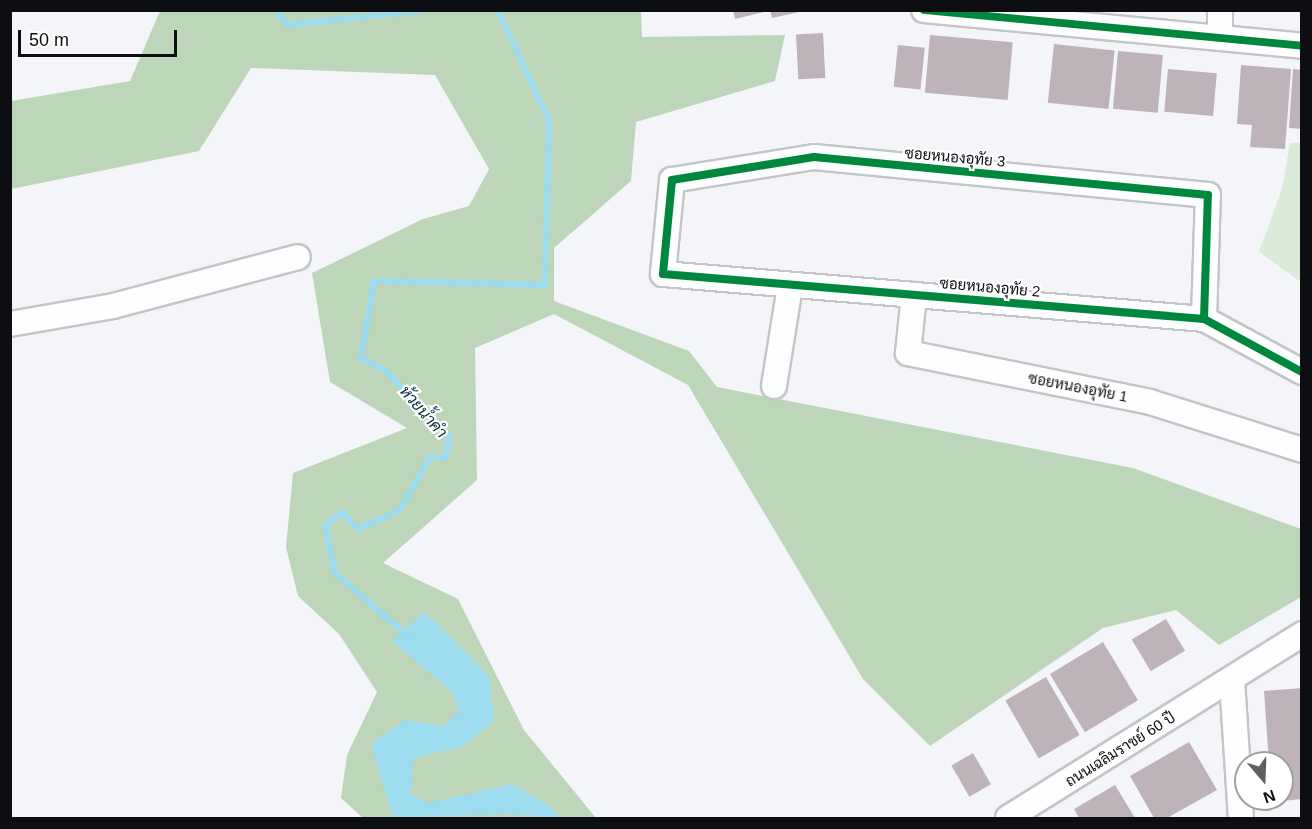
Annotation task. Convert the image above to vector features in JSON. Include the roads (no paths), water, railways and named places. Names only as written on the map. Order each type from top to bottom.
[{"type":"street","points":[[924,10],[1302,46]]},
{"type":"street","points":[[1220,10],[1220,38]]},
{"type":"street","name":"ซอยหนองอุทัย 3","points":[[663,274],[672,180],[814,157],[1208,195],[1204,319]]},
{"type":"street","points":[[10,324],[113,306],[298,257]]},
{"type":"street","name":"ซอยหนองอุทัย 2","points":[[663,274],[1204,319],[1302,372]]},
{"type":"street","points":[[774,386],[790,286]]},
{"type":"street","name":"ซอยหนองอุทัย 1","points":[[914,295],[908,353],[1150,402],[1302,450]]},
{"type":"street","name":"ถนนเฉลิมราชย์ 60 ปี","points":[[1008,819],[1302,634]]},
{"type":"street","points":[[1232,680],[1241,819]]},
{"type":"water","points":[[425,612],[489,676],[494,720],[464,746],[414,758],[411,794],[427,803],[512,784],[552,808],[559,818],[508,814],[393,818],[371,744],[405,720],[443,726],[459,711],[453,693],[392,641]]},
{"type":"waterway","name":"ห้วยน้ำคำ","points":[[276,10],[288,25],[426,10]]},
{"type":"waterway","name":"ห้วยน้ำคำ","points":[[408,636],[335,573],[325,526],[342,512],[358,529],[400,510],[430,457],[445,458],[450,437],[385,370],[361,359],[374,281],[545,285],[549,121],[498,10]]}]
